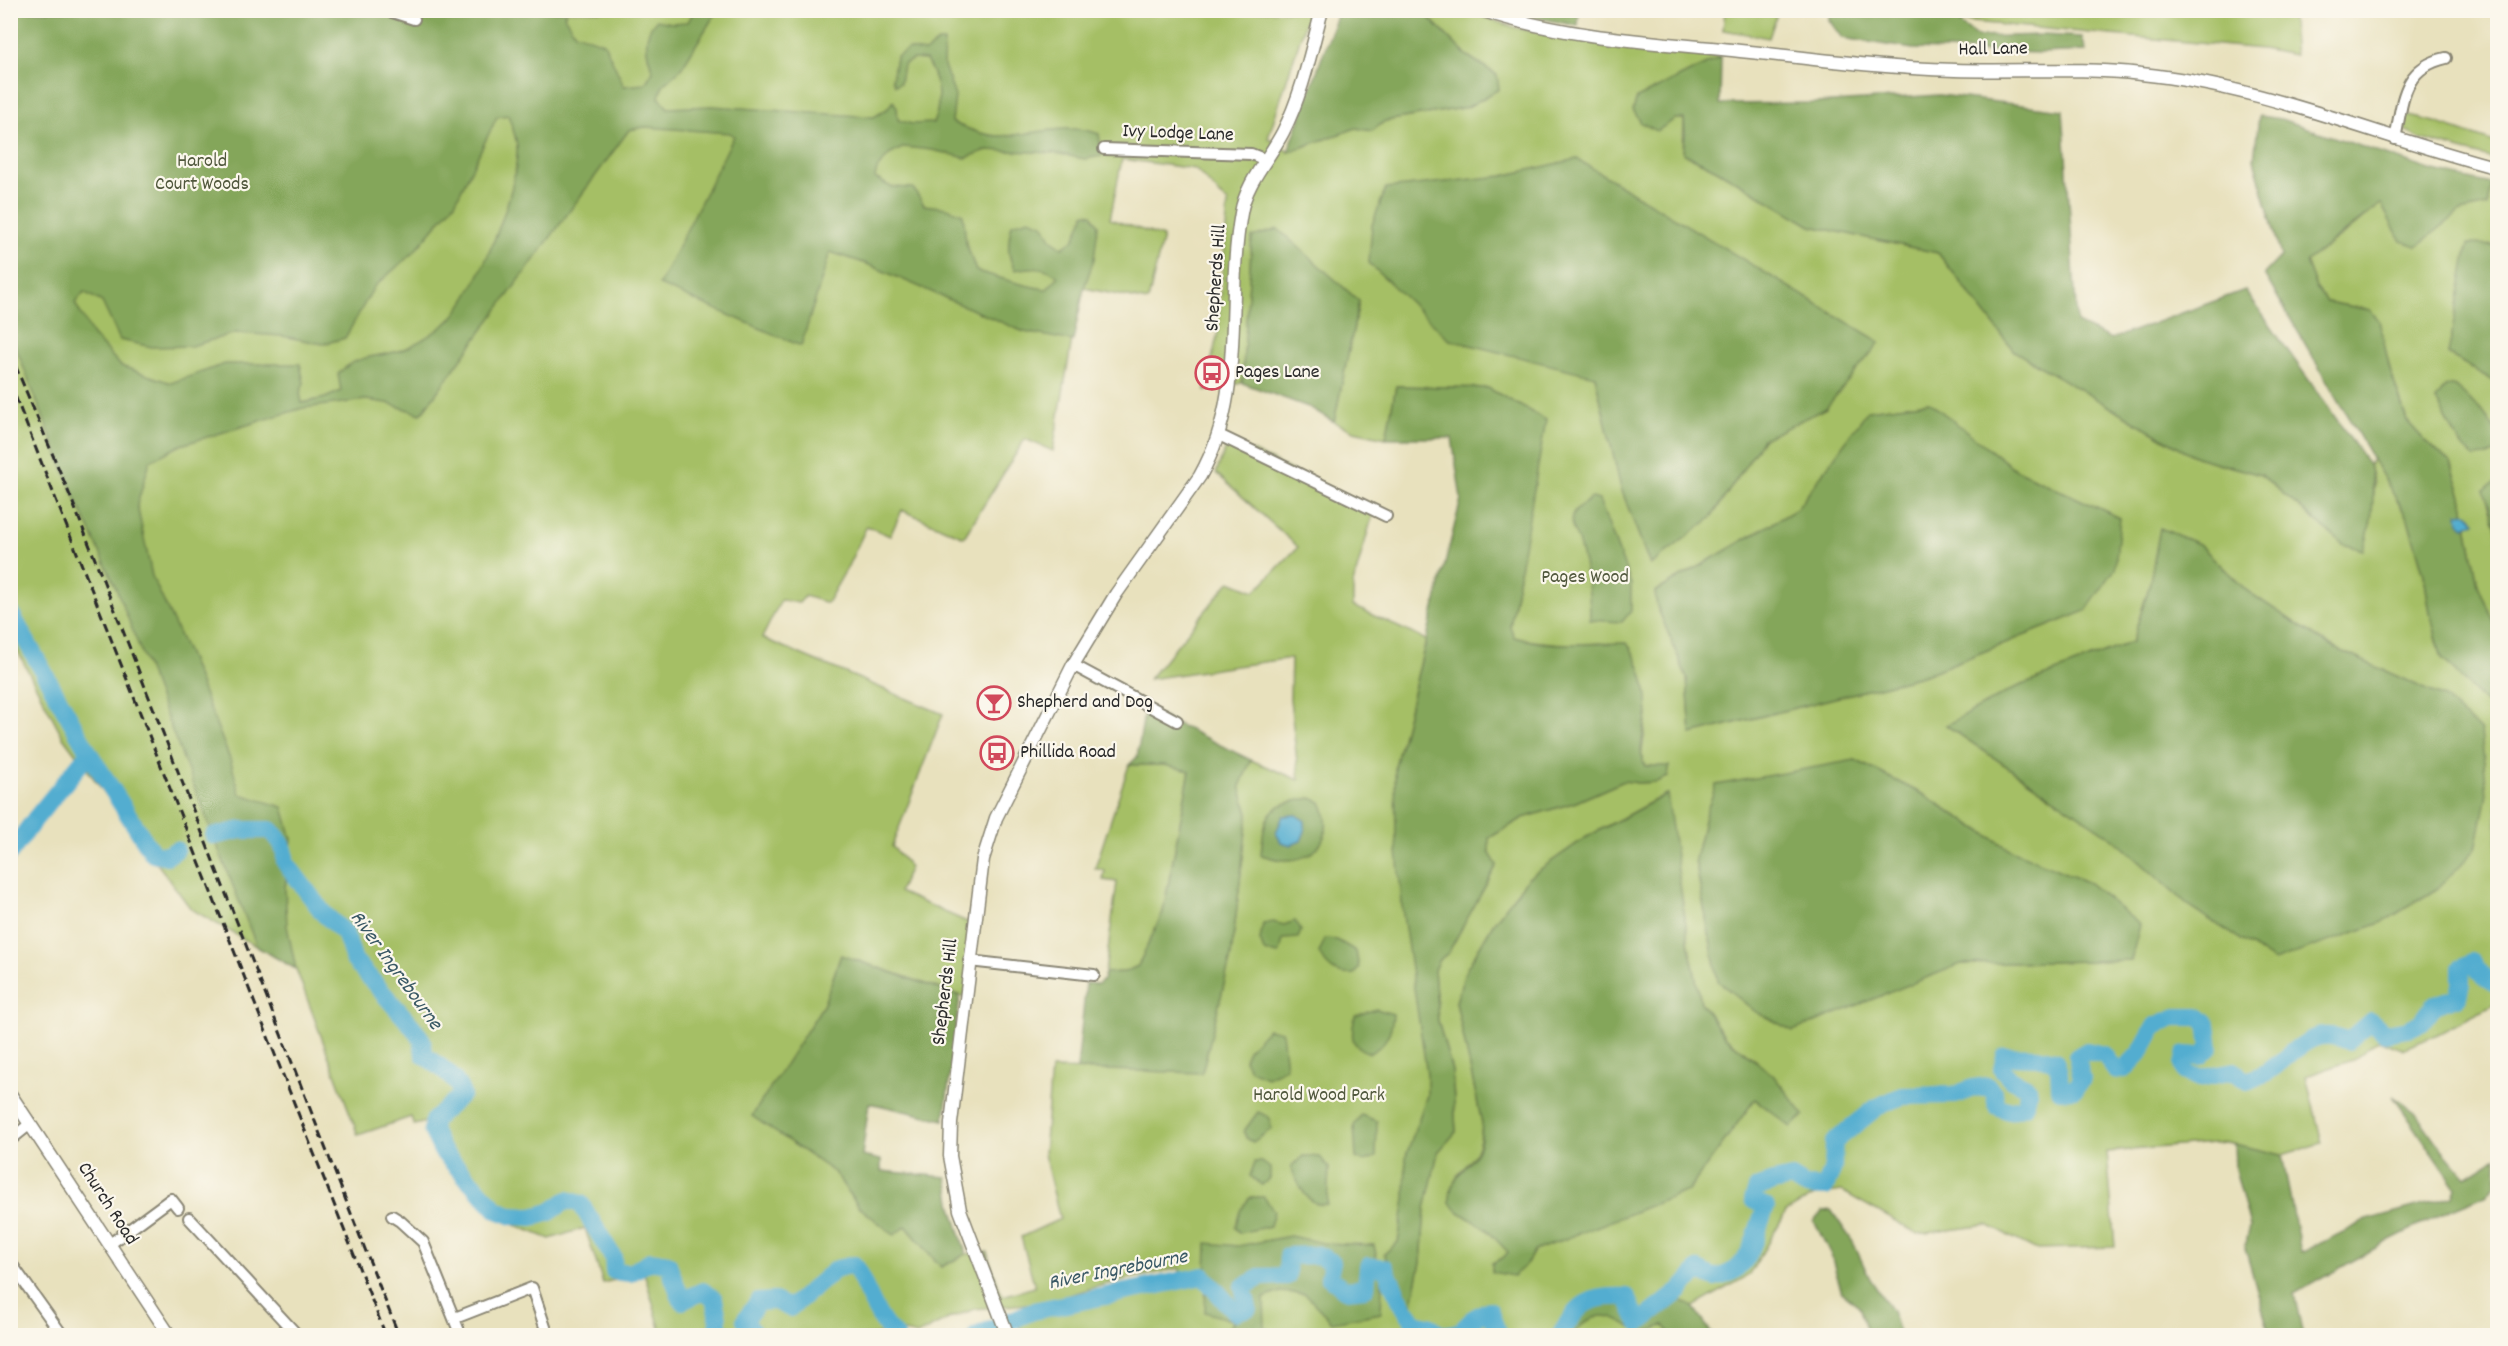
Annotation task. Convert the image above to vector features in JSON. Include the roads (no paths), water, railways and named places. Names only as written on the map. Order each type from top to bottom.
[{"type":"street","points":[[386,10],[414,19]]},
{"type":"street","name":"Shepherds Hill","points":[[1008,1335],[960,1210],[950,1156],[951,1123],[969,961],[983,859],[988,838],[1073,664],[1116,594],[1200,476],[1219,435],[1230,377],[1241,212],[1252,182],[1283,133],[1297,97],[1322,10]]},
{"type":"street","name":"Hall Lane","points":[[1481,10],[1527,24],[1584,35],[1870,64],[1954,70],[2082,69],[2185,79],[2263,96],[2395,139],[2498,168]]},
{"type":"street","points":[[2395,139],[2402,100],[2414,74],[2433,61],[2446,58]]},
{"type":"street","name":"Ivy Lodge Lane","points":[[1104,149],[1251,154],[1266,160]]},
{"type":"street","points":[[1219,435],[1386,516]]},
{"type":"street","points":[[1073,664],[1178,721]]},
{"type":"street","points":[[969,961],[1094,975]]},
{"type":"street","name":"Church Road","points":[[10,1094],[168,1335]]},
{"type":"street","points":[[10,1140],[30,1124]]},
{"type":"street","points":[[110,1244],[171,1199],[178,1208]]},
{"type":"street","points":[[392,1216],[423,1242],[461,1335]]},
{"type":"street","points":[[189,1218],[298,1335]]},
{"type":"street","points":[[10,1262],[60,1335]]},
{"type":"street","points":[[455,1318],[532,1288],[548,1335]]},
{"type":"water","points":[[2468,512],[2475,522],[2465,527],[2459,522],[2458,513]]},
{"type":"water","points":[[1296,815],[1305,821],[1305,831],[1301,841],[1291,845],[1281,842],[1276,833],[1283,816]]},
{"type":"waterway","name":"River Ingrebourne","points":[[10,612],[89,753],[153,854],[167,856],[176,850]]},
{"type":"waterway","points":[[10,853],[89,753]]},
{"type":"waterway","name":"River Ingrebourne","points":[[214,836],[241,830],[270,830],[280,841],[285,852],[285,862],[324,914],[345,933],[354,960],[412,1026],[422,1040],[424,1055],[456,1082],[462,1094],[434,1120],[432,1130],[442,1151],[497,1210],[513,1216],[533,1217],[550,1212],[567,1200],[581,1204],[613,1257],[614,1271],[630,1273],[650,1261],[668,1264],[682,1301],[703,1291],[714,1299],[718,1318],[717,1332],[731,1336]]},
{"type":"waterway","name":"River Ingrebourne","points":[[1560,1336],[1573,1316],[1586,1303],[1603,1298],[1627,1297],[1639,1323],[1681,1290],[1698,1270],[1715,1278],[1737,1268],[1750,1252],[1766,1207],[1753,1200],[1757,1188],[1792,1178],[1805,1186],[1825,1187],[1833,1168],[1834,1142],[1877,1107],[1902,1096],[1955,1095],[1973,1088],[1988,1086],[1994,1093],[1997,1106],[2009,1111],[2025,1106],[2027,1087],[2011,1079],[2002,1069],[2005,1056],[2037,1057],[2055,1061],[2059,1071],[2060,1090],[2075,1089],[2082,1079],[2077,1057],[2087,1051],[2105,1055],[2115,1070],[2125,1069],[2140,1053],[2155,1026],[2176,1017],[2199,1017],[2207,1024],[2210,1047],[2201,1056],[2185,1055],[2183,1065],[2185,1072],[2199,1078],[2234,1071],[2247,1081],[2269,1071],[2305,1042],[2314,1038],[2325,1036],[2348,1041],[2371,1021],[2385,1033],[2408,1029],[2421,1023],[2434,1005],[2458,997],[2461,968],[2472,962],[2483,976],[2495,983],[2498,981]]},
{"type":"waterway","name":"River Ingrebourne","points":[[976,1336],[1033,1311],[1203,1276],[1235,1312],[1248,1308],[1243,1287],[1261,1277],[1287,1276],[1288,1256],[1318,1255],[1332,1262],[1329,1277],[1345,1290],[1366,1288],[1368,1266],[1385,1268],[1402,1304],[1415,1323],[1429,1326],[1443,1335],[1460,1332],[1474,1318],[1489,1310],[1499,1336]]},
{"type":"waterway","name":"River Ingrebourne","points":[[745,1336],[752,1331],[745,1320],[758,1302],[775,1301],[790,1308],[836,1269],[854,1265],[883,1322],[896,1336]]},
{"type":"railway","points":[[10,353],[71,498],[399,1336]]},
{"type":"railway","points":[[10,383],[386,1336]]},
{"type":"place","name":"Pages Lane","points":[[1212,373]]},
{"type":"place","name":"Shepherd and Dog","points":[[994,703]]},
{"type":"place","name":"Phillida Road","points":[[997,753]]},
{"type":"park label","name":"Harold Court Woods","points":[[202,174]]},
{"type":"park label","name":"Pages Wood","points":[[1585,578]]},
{"type":"park label","name":"Harold Wood Park","points":[[1319,1096]]}]
